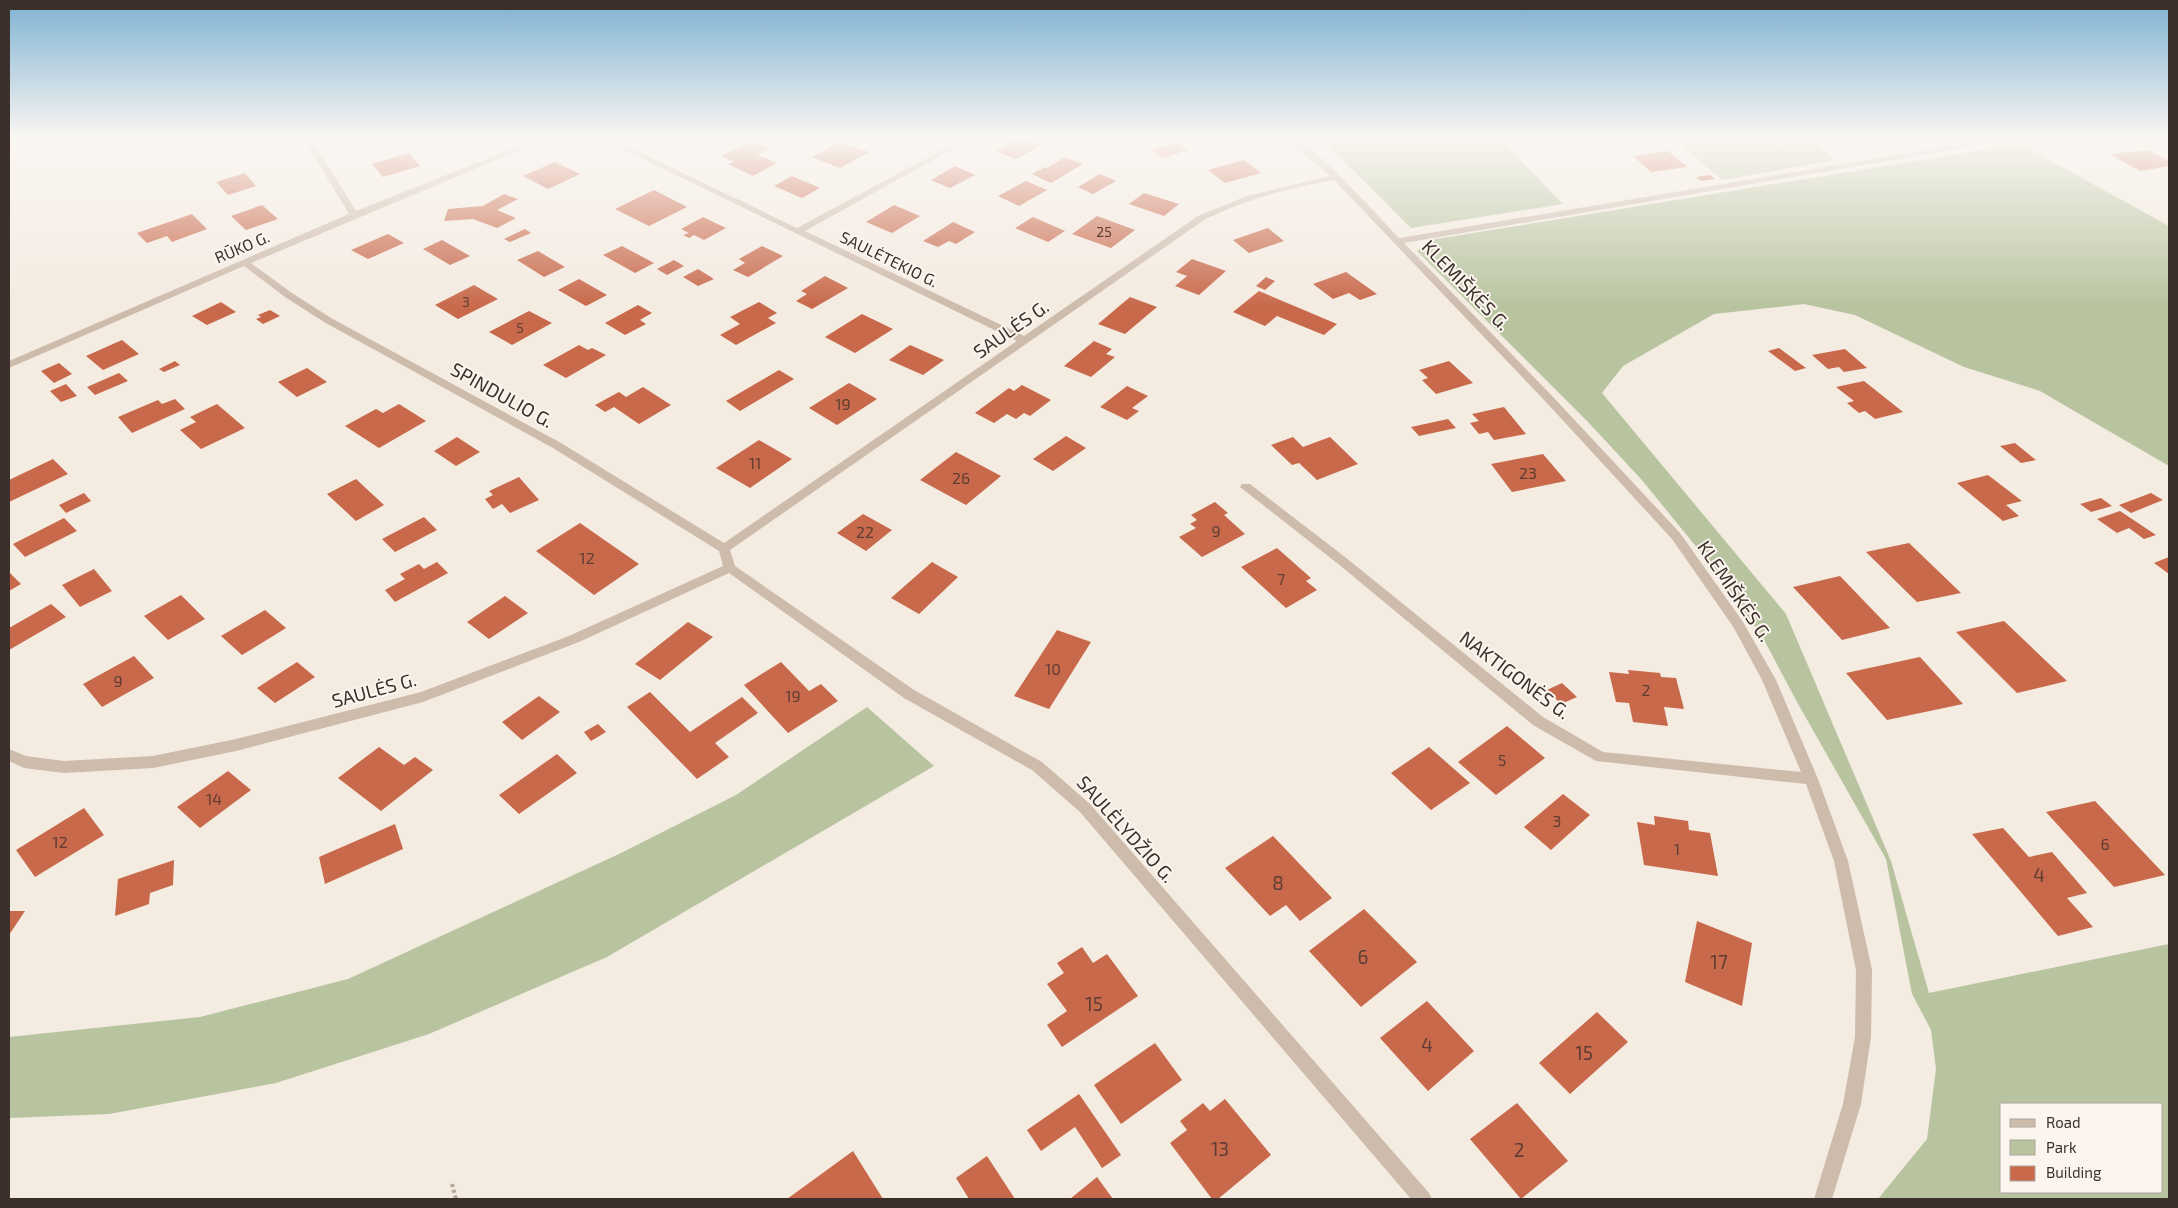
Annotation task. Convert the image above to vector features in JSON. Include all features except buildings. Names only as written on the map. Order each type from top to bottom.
[{"type":"street","points":[[341,194],[354,216]]},
{"type":"street","name":"RŪKO G.","points":[[9,366],[407,194]]},
{"type":"street","name":"SAULĖTEKIO G.","points":[[722,194],[1026,341]]},
{"type":"street","points":[[798,231],[865,194]]},
{"type":"street","name":"SAULĖS G.","points":[[724,549],[1193,224],[1214,211],[1262,194]]},
{"type":"street","name":"KLEMIŠKĖS G.","points":[[1353,194],[1550,400],[1676,536],[1739,625],[1770,680],[1811,779],[1841,861],[1864,970],[1863,1037],[1852,1104],[1823,1199]]},
{"type":"street","points":[[1397,241],[1675,194]]},
{"type":"street","name":"SPINDULIO G.","points":[[245,263],[311,310],[580,458],[724,549]]},
{"type":"street","name":"NAKTIGONĖS G.","points":[[1246,486],[1341,560],[1538,721],[1601,758],[1811,779]]},
{"type":"street","points":[[724,549],[730,568]]},
{"type":"street","name":"SAULĖS G.","points":[[9,755],[24,762],[64,767],[153,762],[236,745],[424,697],[574,639],[730,568]]},
{"type":"street","name":"SAULĖLYDŽIO G.","points":[[730,568],[910,694],[1037,766],[1085,808],[1422,1199]]},
{"type":"path","points":[[452,1184],[456,1199]]},
{"type":"green space","points":[[1377,194],[1554,194],[1563,204],[1411,228]]},
{"type":"green space","points":[[1710,194],[2112,194],[2169,226],[2169,466],[2040,391],[1964,367],[1855,315],[1804,304],[1714,314],[1623,366],[1602,393],[1786,614],[1891,861],[1929,993],[2169,944],[2169,1199],[1878,1199],[1927,1139],[1936,1069],[1931,1030],[1912,994],[1886,859],[1762,636],[1703,555],[1641,479],[1588,422],[1417,251],[1430,240]]},
{"type":"green space","points":[[867,707],[934,766],[607,957],[429,1034],[276,1083],[109,1114],[9,1118],[9,1037],[200,1017],[348,979],[621,853],[736,795]]}]
